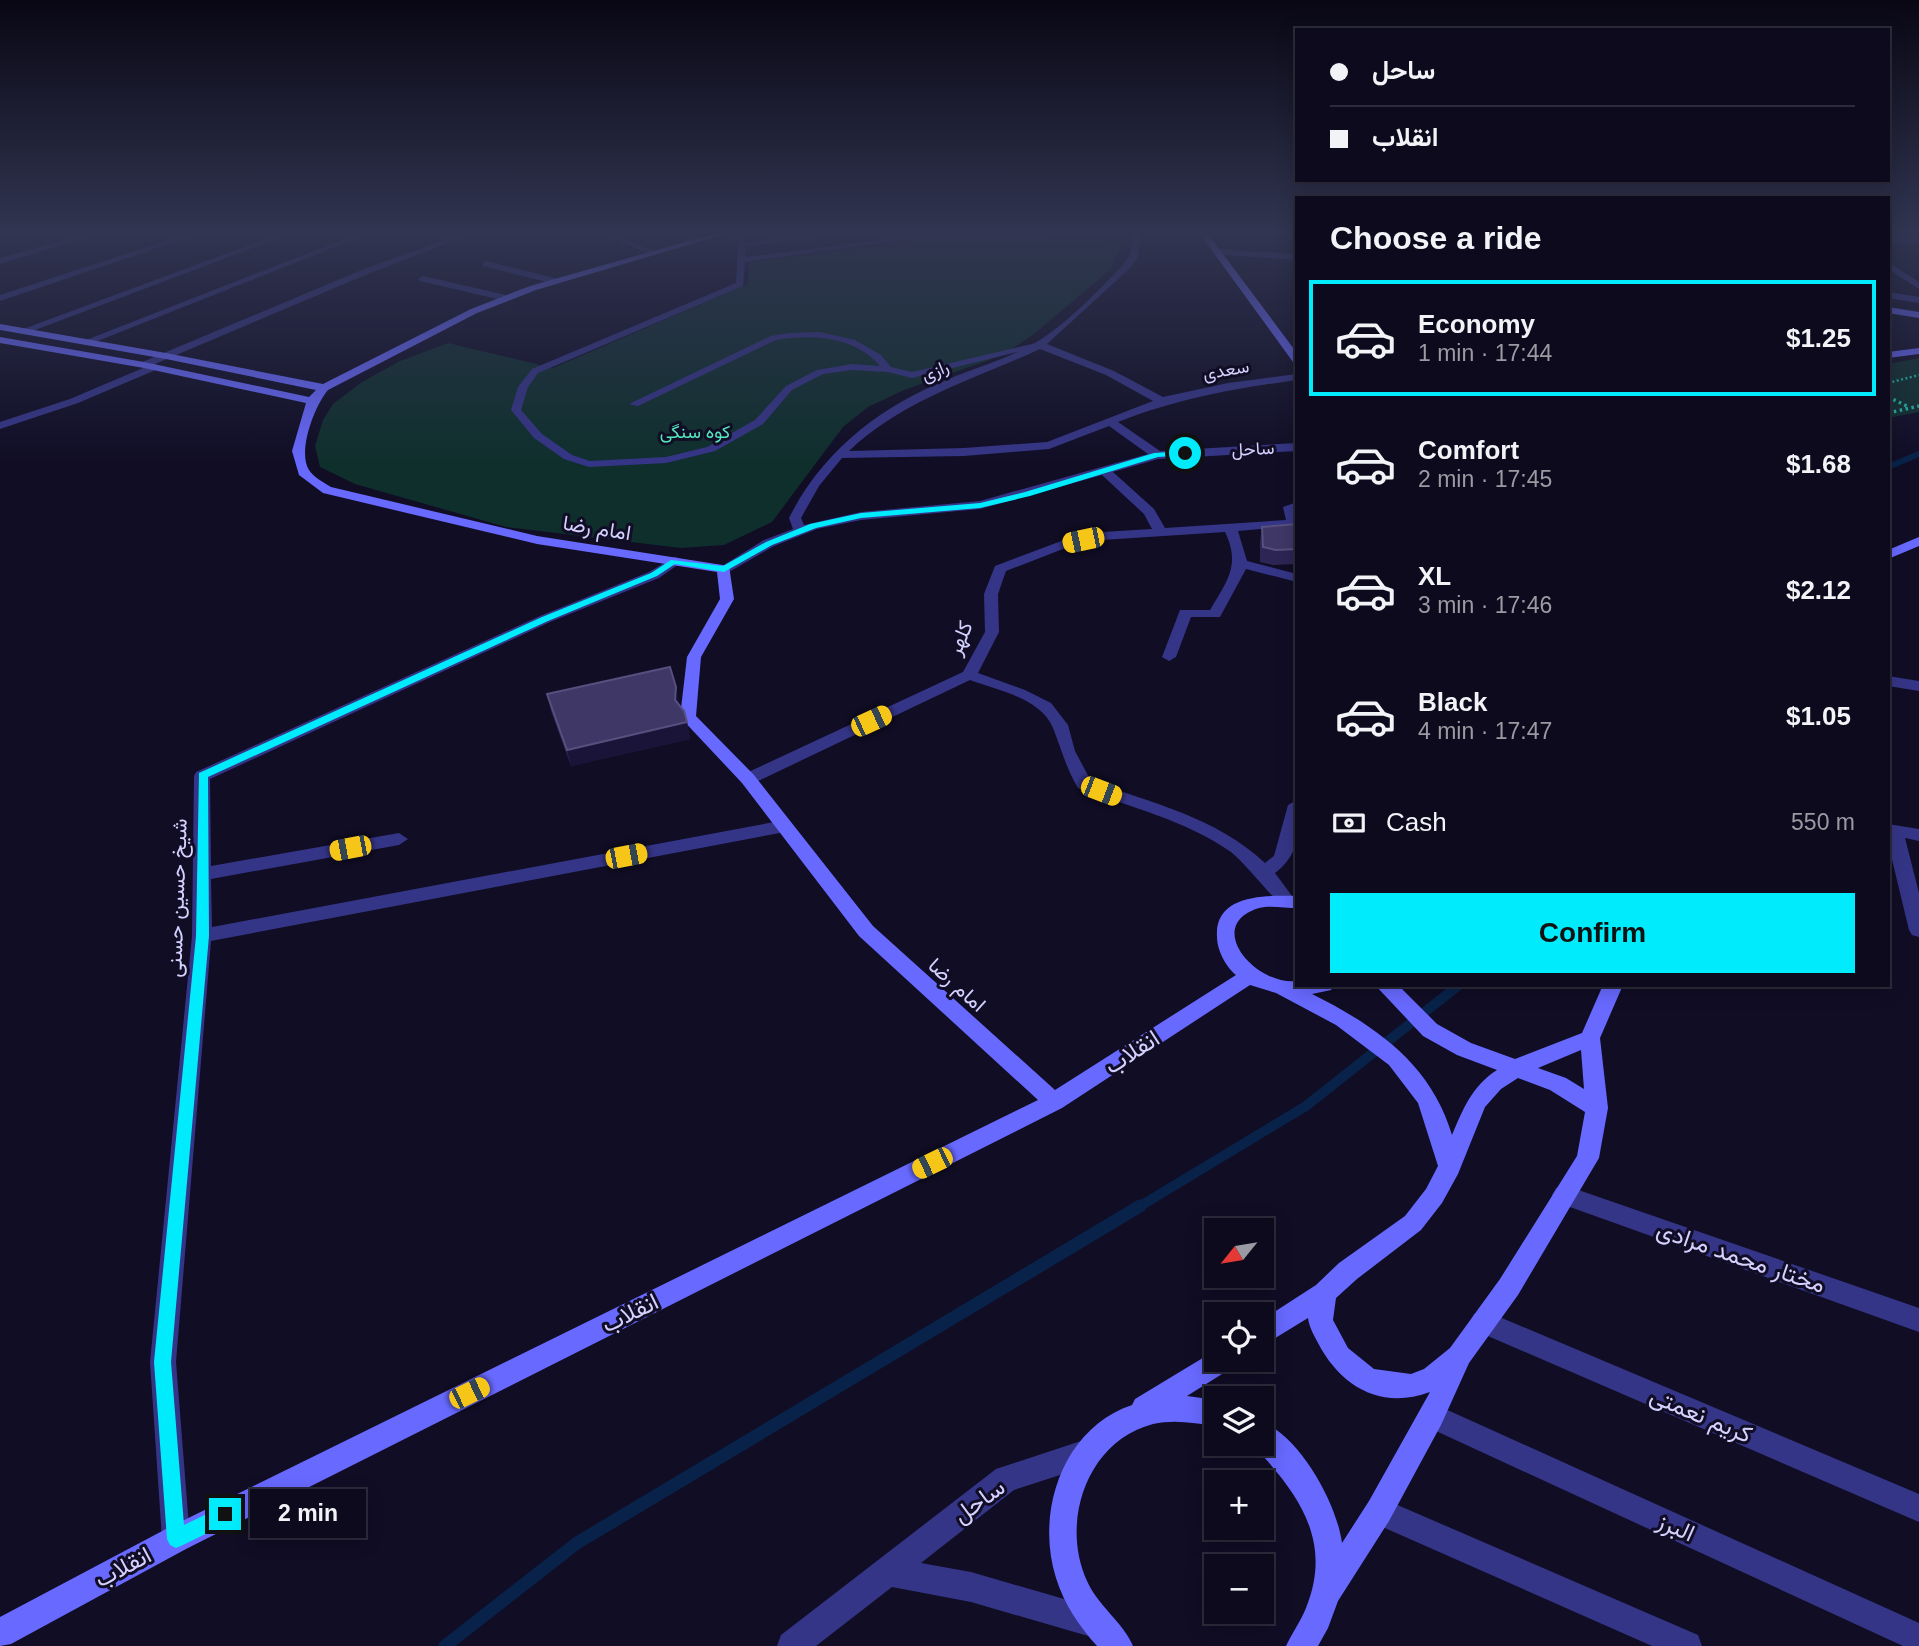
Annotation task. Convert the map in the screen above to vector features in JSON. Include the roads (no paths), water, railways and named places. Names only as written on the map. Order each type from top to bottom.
[{"type":"street","points":[[23,331],[78,311]]},
{"type":"street","points":[[86,342],[166,311]]},
{"type":"street","points":[[0,426],[74,401],[166,356],[273,311]]},
{"type":"street","name":"امام رضا","points":[[476,311],[324,388],[312,401],[298,451],[303,472],[327,490],[537,540],[724,569],[727,599],[694,657],[688,716],[748,779],[866,931],[1054,1102]]},
{"type":"street","name":"رازی","points":[[800,531],[794,518],[801,503],[839,455],[874,424],[904,404],[1040,345],[1079,311]]},
{"type":"street","points":[[1261,311],[1295,357]]},
{"type":"street","points":[[1893,311],[1919,315]]},
{"type":"street","points":[[0,327],[166,356],[324,388]]},
{"type":"street","points":[[0,340],[149,366],[312,401]]},
{"type":"street","points":[[1040,345],[1110,373],[1163,401]]},
{"type":"street","points":[[1890,355],[1919,351]]},
{"type":"street","name":"سعدی","points":[[839,455],[964,452],[1049,444],[1163,401],[1228,386],[1295,377]]},
{"type":"street","points":[[1111,422],[1157,454]]},
{"type":"street","name":"ساحل","points":[[724,569],[769,543],[800,531],[861,516],[980,505],[1157,454],[1295,447]]},
{"type":"street","points":[[1105,471],[1149,512],[1161,533]]},
{"type":"street","name":"کلهر","points":[[1291,901],[1266,871],[1229,840],[1189,819],[1083,784],[1067,751],[1059,725],[1045,706],[969,675],[992,632],[990,594],[1000,569],[1064,544],[1102,536],[1293,523],[1289,507],[1295,506]]},
{"type":"street","points":[[1169,657],[1185,613],[1215,614],[1242,564],[1239,543],[1230,528]]},
{"type":"street","points":[[1890,554],[1919,541]]},
{"type":"street","name":"شیخ حسین حسنی","points":[[176,1539],[163,1362],[202,936],[202,776],[545,619],[654,575],[674,561]]},
{"type":"street","points":[[1242,564],[1295,577]]},
{"type":"street","points":[[748,779],[969,675]]},
{"type":"street","points":[[1890,681],[1919,686]]},
{"type":"street","points":[[1266,871],[1282,859],[1295,812]]},
{"type":"street","points":[[202,936],[785,826]]},
{"type":"street","points":[[1919,835],[1891,830],[1919,930]]},
{"type":"street","points":[[202,874],[399,839]]},
{"type":"street","points":[[1291,901],[1266,900],[1249,904],[1235,912],[1226,923],[1223,936],[1226,951],[1250,976],[1283,988],[1319,994],[1404,1065],[1426,1097],[1450,1167]]},
{"type":"street","name":"انقلاب","points":[[0,1633],[176,1539],[1054,1102],[1250,976]]},
{"type":"street","points":[[1387,987],[1430,1030],[1464,1049],[1558,1084],[1598,1108]]},
{"type":"street","points":[[1301,1646],[1317,1625],[1328,1591],[1379,1511],[1432,1416],[1460,1354],[1509,1287],[1588,1158],[1598,1108],[1590,1038],[1612,987]]},
{"type":"street","points":[[1274,1326],[1325,1293],[1348,1271],[1413,1223],[1434,1196],[1450,1167],[1476,1103],[1508,1066],[1590,1038]]},
{"type":"street","name":"مختار محمد مرادی","points":[[1564,1195],[1919,1320]]},
{"type":"street","points":[[1325,1293],[1320,1321],[1339,1357],[1369,1381],[1411,1386],[1433,1377],[1460,1354]]},
{"type":"street","name":"کریم نعمتی","points":[[1483,1322],[1919,1508]]},
{"type":"street","points":[[1118,1646],[1095,1623],[1075,1589],[1065,1553],[1062,1517],[1069,1483],[1084,1454],[1105,1432],[1204,1371]]},
{"type":"street","points":[[1131,1416],[1162,1408],[1194,1407],[1204,1410]]},
{"type":"street","name":"البرز","points":[[1432,1416],[1919,1638]]},
{"type":"street","points":[[1274,1445],[1308,1484],[1323,1518],[1330,1554],[1328,1591]]},
{"type":"street","name":"ساحل","points":[[792,1646],[1006,1479],[1084,1454]]},
{"type":"street","points":[[1379,1511],[1687,1646]]},
{"type":"street","points":[[886,1571],[971,1587],[1095,1623]]},
{"type":"lane","points":[[677,311],[535,371],[523,387],[516,410],[538,436],[568,457],[589,464],[666,460],[711,449],[759,422],[789,388],[820,372],[852,367],[888,369],[912,375],[933,372],[1013,349],[1040,345]]},
{"type":"lane","points":[[634,404],[774,338],[794,334],[831,336],[853,342],[883,361],[888,369]]},
{"type":"waterway","points":[[1890,466],[1919,454]]},
{"type":"waterway","points":[[1137,1208],[1306,1106],[1456,987]]},
{"type":"waterway","points":[[445,1646],[577,1543],[1140,1206]]},
{"type":"park label","name":"کوه سنگی","points":[[695,432]]}]
